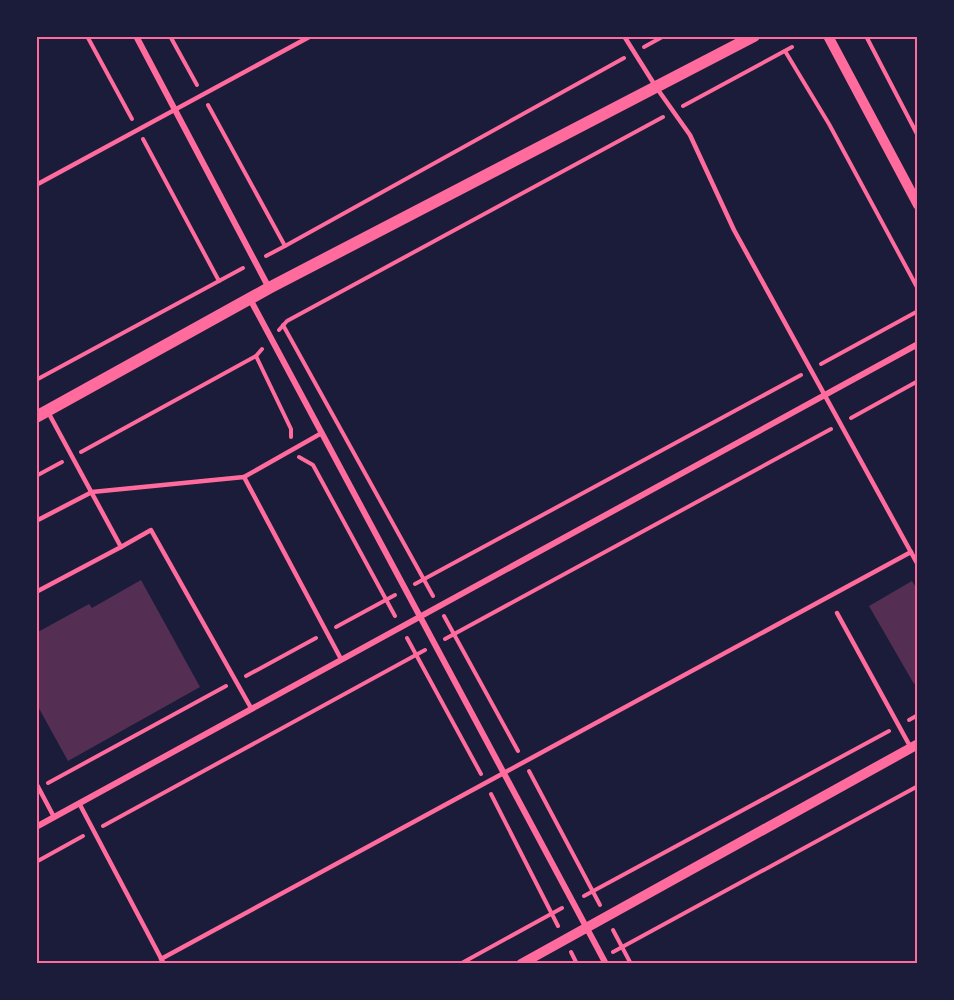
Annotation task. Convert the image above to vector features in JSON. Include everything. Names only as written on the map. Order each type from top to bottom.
[{"type":"main road","points":[[41,414],[269,288],[754,36]]},
{"type":"street","points":[[136,36],[269,288]]},
{"type":"street","points":[[828,36],[918,205]]},
{"type":"street","points":[[250,299],[320,434],[604,961]]},
{"type":"street","points":[[36,827],[918,344]]},
{"type":"street","points":[[521,964],[914,746]]},
{"type":"lane","points":[[36,185],[311,36]]},
{"type":"lane","points":[[624,36],[690,135],[734,230],[918,565]]},
{"type":"lane","points":[[41,414],[72,457],[121,547]]},
{"type":"lane","points":[[36,521],[92,492],[244,477],[320,434]]},
{"type":"lane","points":[[244,477],[341,659]]},
{"type":"lane","points":[[36,592],[151,530],[251,708]]},
{"type":"lane","points":[[79,803],[163,961],[485,782],[911,552]]},
{"type":"lane","points":[[837,613],[898,726],[914,746]]},
{"type":"lane","points":[[37,786],[54,817]]},
{"type":"path","points":[[87,36],[219,281]]},
{"type":"path","points":[[170,36],[285,246]]},
{"type":"path","points":[[36,380],[285,246],[664,36]]},
{"type":"path","points":[[866,36],[918,136]]},
{"type":"path","points":[[36,477],[256,356],[283,325],[792,47]]},
{"type":"path","points":[[785,51],[829,124],[918,289]]},
{"type":"path","points":[[37,786],[236,681],[918,312]]},
{"type":"path","points":[[283,325],[524,762],[631,964]]},
{"type":"path","points":[[256,356],[291,429],[291,443],[302,461],[313,465],[485,782],[578,964]]},
{"type":"path","points":[[36,862],[918,381]]},
{"type":"path","points":[[460,964],[918,715]]},
{"type":"path","points":[[604,961],[622,947],[918,786]]},
{"type":"building","points":[[141,580],[200,687],[68,761],[36,703],[36,633],[89,604],[92,608]]},
{"type":"building","points":[[912,581],[918,591],[918,681],[914,684],[869,606]]}]
